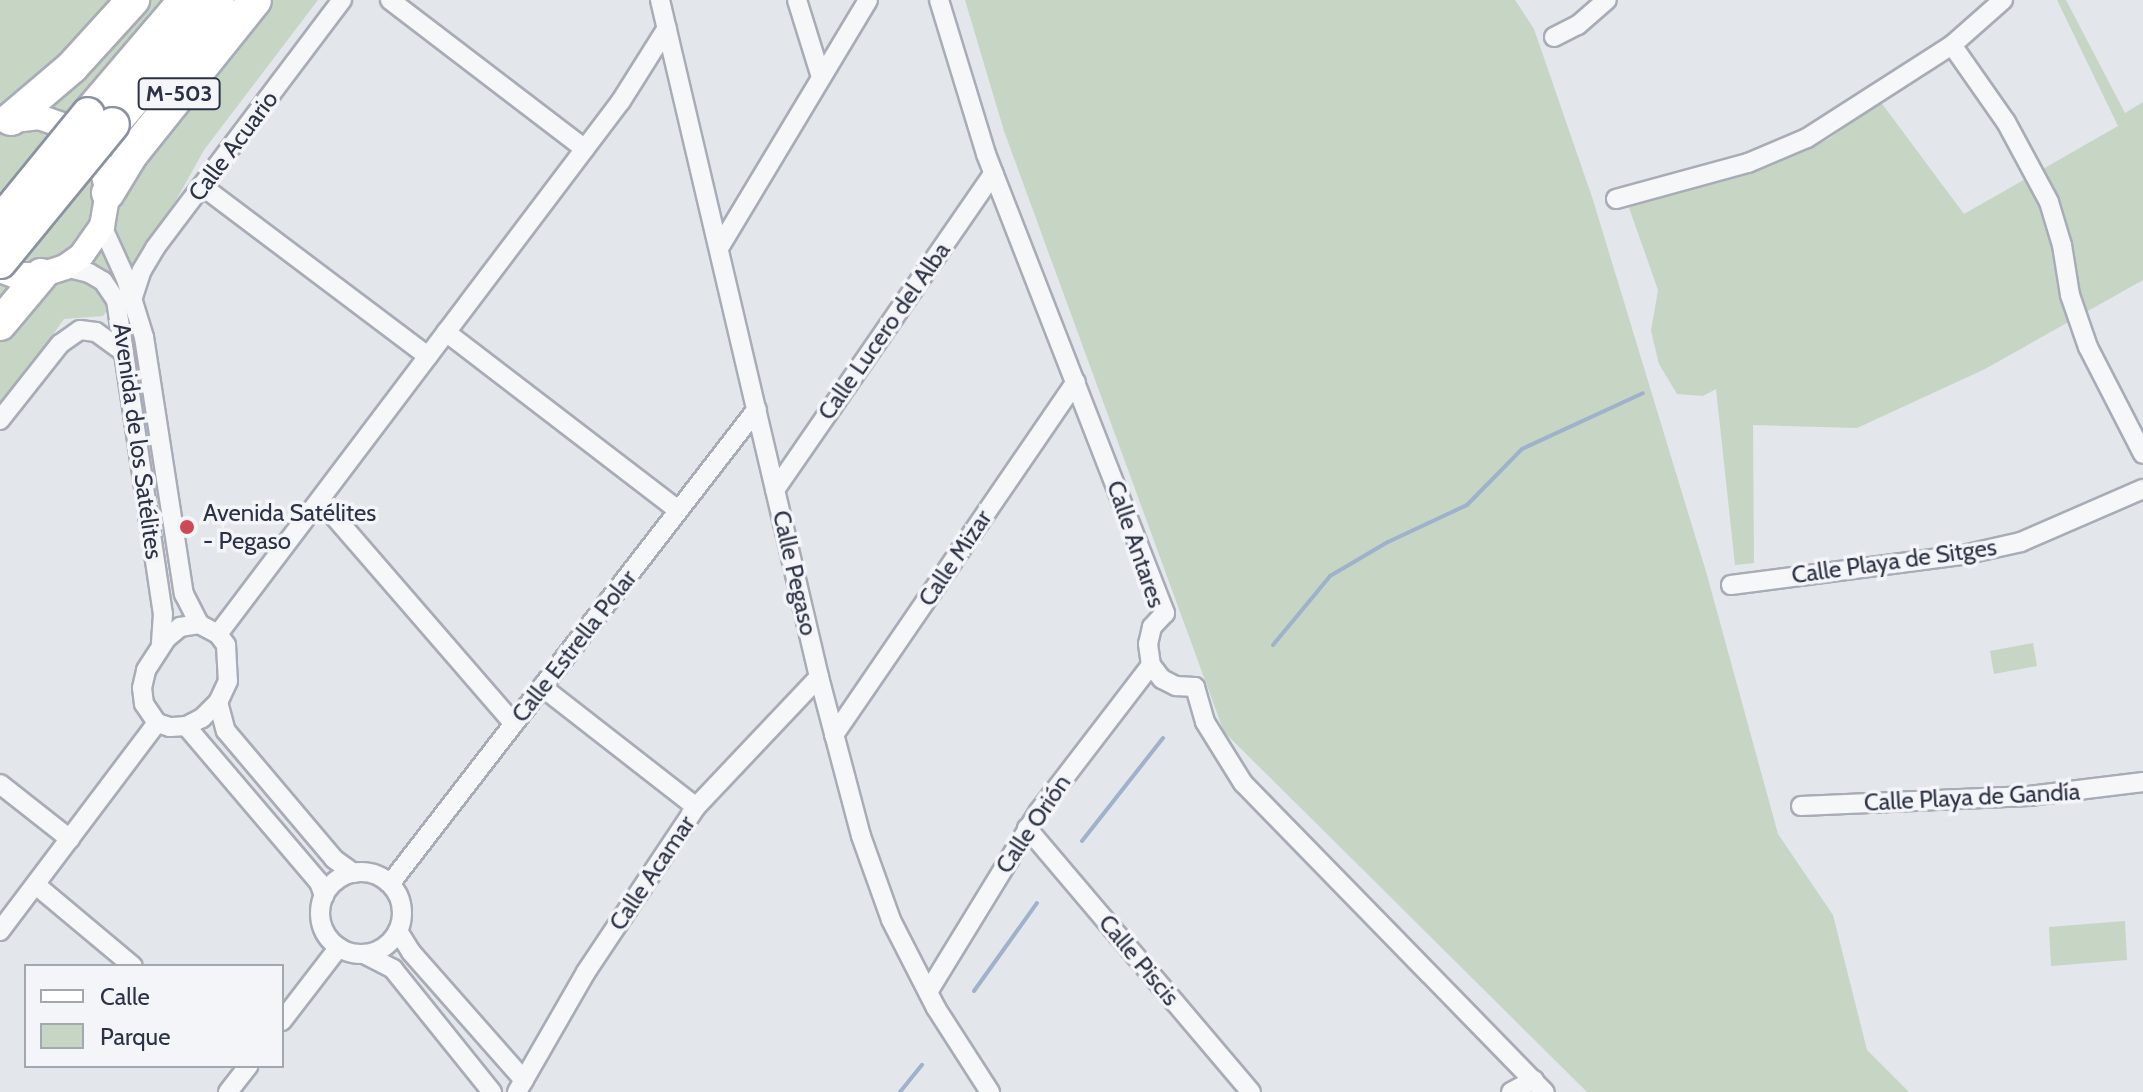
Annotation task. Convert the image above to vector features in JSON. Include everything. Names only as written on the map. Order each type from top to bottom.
[{"type":"highway","points":[[6,121],[72,67],[133,0]]},
{"type":"highway","name":"M-503","points":[[0,262],[185,0]]},
{"type":"highway","name":"M-503","points":[[0,222],[218,0]]},
{"type":"highway","name":"M-503","points":[[108,193],[131,155],[255,0]]},
{"type":"highway","points":[[0,324],[53,271]]},
{"type":"street","name":"Calle Acuario","points":[[133,297],[142,270],[155,248],[342,0]]},
{"type":"street","points":[[390,0],[585,149]]},
{"type":"street","name":"Calle Pegaso","points":[[660,0],[819,677],[861,836],[891,920],[928,992],[990,1092]]},
{"type":"street","points":[[797,0],[821,77]]},
{"type":"street","points":[[719,248],[868,0]]},
{"type":"street","name":"Calle Antares","points":[[939,0],[994,173],[1165,613],[1152,627],[1148,644],[1151,665]]},
{"type":"street","points":[[1554,37],[1578,25],[1607,0]]},
{"type":"street","points":[[1616,199],[1748,163],[1807,138],[1952,45],[2003,0]]},
{"type":"street","points":[[218,634],[621,101],[667,28]]},
{"type":"street","points":[[1952,45],[2006,122],[2049,202],[2062,245],[2070,295],[2088,347],[2143,454]]},
{"type":"street","points":[[0,270],[14,275],[53,271],[87,249],[102,226],[108,193],[102,166],[87,143],[65,126],[39,117],[6,121]]},
{"type":"street","name":"Calle Lucero del Alba","points":[[775,490],[994,173]]},
{"type":"street","points":[[202,186],[428,356]]},
{"type":"street","name":"Avenida de los Satélites","points":[[102,226],[133,297],[144,337],[184,594],[199,624]]},
{"type":"street","name":"Avenida de los Satélites","points":[[53,271],[89,273],[112,292],[124,352],[163,614],[161,645]]},
{"type":"street","points":[[0,420],[60,344],[80,330],[96,332],[124,352]]},
{"type":"street","points":[[446,332],[678,510]]},
{"type":"street","name":"Calle Mizar","points":[[834,735],[1076,382]]},
{"type":"street","name":"Calle Estrella Polar","points":[[390,884],[757,409]]},
{"type":"street","name":"Calle Playa de Sitges","points":[[1731,585],[1963,555],[2021,542],[2143,489]]},
{"type":"street","points":[[320,500],[514,724]]},
{"type":"street","points":[[199,624],[218,634],[226,645],[230,665],[228,681],[218,702],[202,718],[186,726],[170,727],[157,723],[144,704],[142,688],[146,670],[161,645],[180,627],[199,624]]},
{"type":"street","points":[[1151,665],[1162,679],[1176,686],[1195,687],[1205,722],[1243,783],[1540,1086]]},
{"type":"street","name":"Calle Orión","points":[[928,992],[1027,828],[1151,665]]},
{"type":"street","name":"Calle Acamar","points":[[520,1086],[586,972],[696,807],[819,677]]},
{"type":"street","points":[[542,687],[696,807]]},
{"type":"street","points":[[218,702],[226,731],[334,859],[353,873]]},
{"type":"street","points":[[0,931],[157,723]]},
{"type":"street","points":[[186,726],[319,882],[324,896]]},
{"type":"street","name":"Calle Playa de Gandía","points":[[1801,806],[2029,796],[2143,782]]},
{"type":"street","points":[[0,784],[70,839]]},
{"type":"street","name":"Calle Piscis","points":[[1027,828],[1251,1092]]},
{"type":"street","points":[[364,954],[388,944],[398,931],[402,917],[400,899],[390,884],[375,874],[353,873],[339,878],[324,896],[321,911],[323,928],[339,947],[364,954],[393,969],[492,1092]]},
{"type":"street","points":[[36,885],[131,964]]},
{"type":"street","points":[[398,931],[411,952],[520,1086]]},
{"type":"street","points":[[284,1018],[339,947]]},
{"type":"street","points":[[228,1092],[246,1068]]},
{"type":"street","points":[[1511,1092],[1540,1086]]},
{"type":"green space","points":[[0,0],[318,0],[204,150],[141,263],[103,316],[64,319],[0,410]]},
{"type":"green space","points":[[965,0],[1515,0],[1534,29],[1593,200],[1707,575],[1778,834],[1833,915],[1867,1050],[1909,1092],[1587,1092],[1224,732],[1004,131]]},
{"type":"green space","points":[[2057,0],[2066,0],[2125,113],[2143,102],[2143,280],[1985,369],[1857,428],[1753,425],[1754,563],[1735,565],[1716,389],[1703,396],[1677,394],[1659,364],[1651,331],[1658,290],[1627,202],[1767,167],[1829,139],[1880,101],[1964,214],[2118,126]]},
{"type":"green space","points":[[2033,643],[2037,666],[1994,674],[1990,651]]},
{"type":"green space","points":[[2125,921],[2127,960],[2051,966],[2049,927]]},
{"type":"waterway","points":[[1273,645],[1330,576],[1388,542],[1467,505],[1522,449],[1643,393]]},
{"type":"waterway","points":[[1082,841],[1163,738]]},
{"type":"waterway","points":[[974,991],[1037,903]]},
{"type":"waterway","points":[[900,1092],[922,1065]]},
{"type":"place","name":"Avenida Satélites - Pegaso","points":[[187,527]]}]
